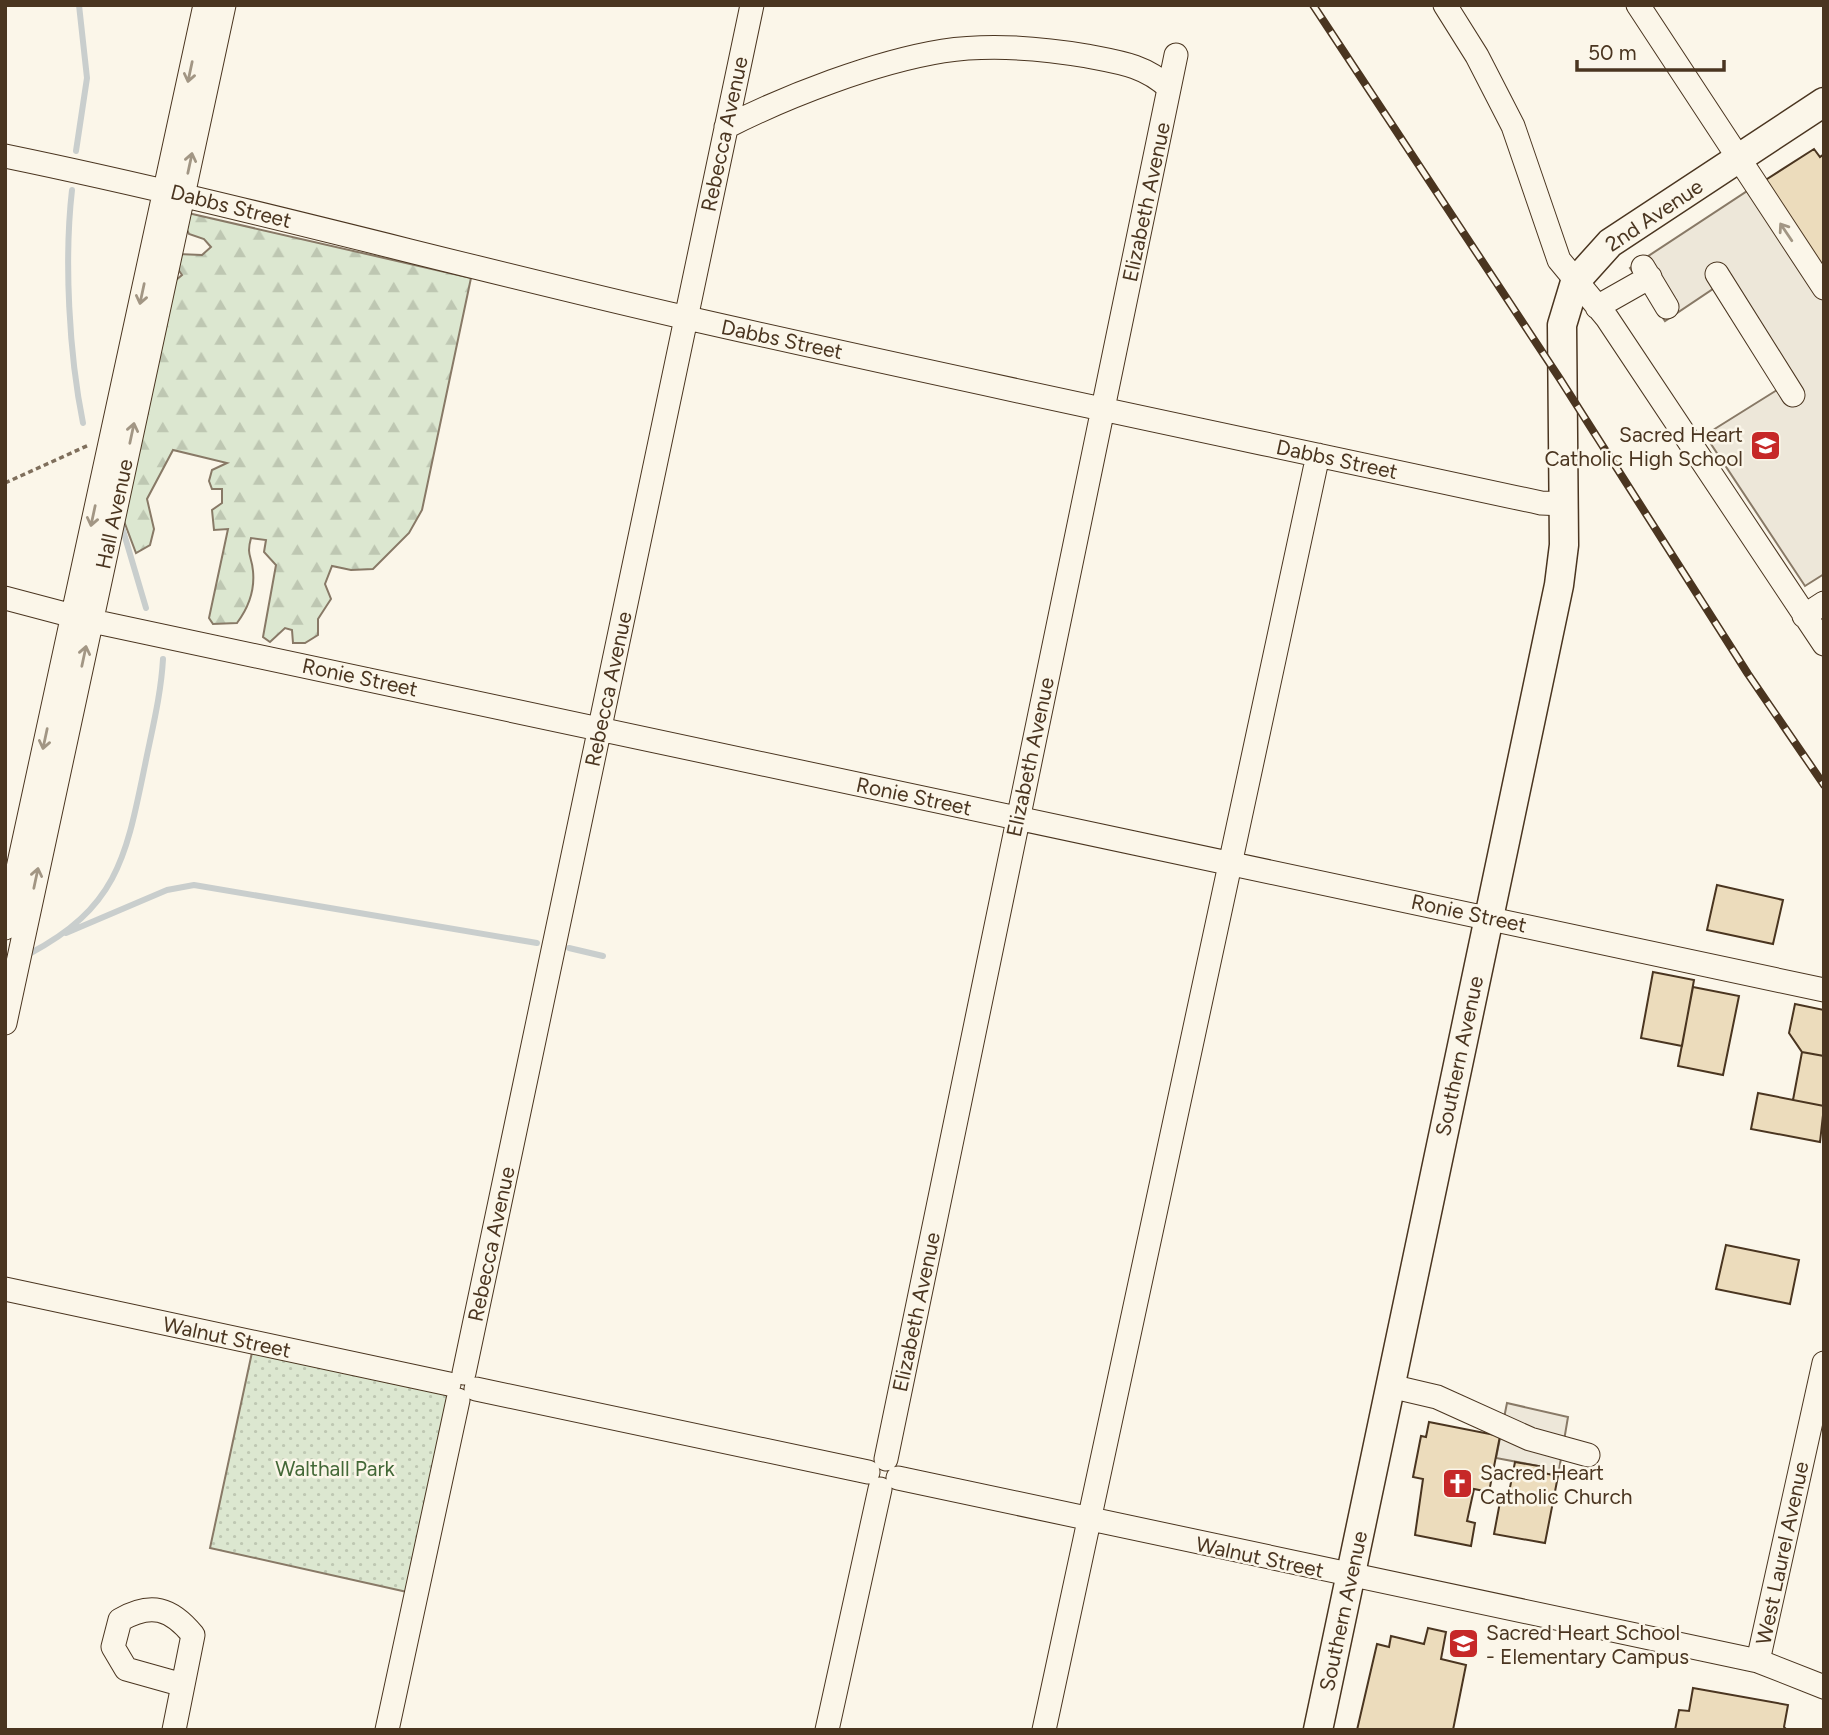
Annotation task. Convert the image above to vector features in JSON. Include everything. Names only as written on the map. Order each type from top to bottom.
[{"type":"main road","name":"2nd Avenue","points":[[1560,379],[1562,325],[1574,282],[1595,256],[1626,231],[1824,102]]},
{"type":"main road","name":"Southern Avenue","points":[[1318,1730],[1559,585],[1564,545],[1560,379]]},
{"type":"street","name":"Hall Avenue","points":[[5,928],[81,618],[174,191],[205,5]]},
{"type":"street","name":"Hall Avenue","points":[[5,1023],[81,618],[108,448],[224,5]]},
{"type":"street","name":"Rebecca Avenue","points":[[387,1730],[462,1386],[752,5]]},
{"type":"street","points":[[1445,5],[1477,56],[1513,126],[1554,251],[1574,282],[1597,307],[1824,644]]},
{"type":"street","points":[[1638,5],[1824,288]]},
{"type":"street","points":[[726,127],[754,113],[871,69],[942,51],[1026,49],[1132,64],[1151,73],[1169,88]]},
{"type":"street","name":"Elizabeth Avenue","points":[[827,1730],[883,1475],[1176,55]]},
{"type":"street","name":"Dabbs Street","points":[[5,156],[174,191],[459,265],[685,318],[1541,503],[1564,504]]},
{"type":"street","points":[[1597,307],[1646,272],[1667,307]]},
{"type":"street","points":[[1717,274],[1793,395]]},
{"type":"street","points":[[1044,1730],[1318,455]]},
{"type":"street","name":"Ronie Street","points":[[5,598],[81,618],[1824,990]]},
{"type":"street","points":[[1804,616],[1824,603]]},
{"type":"street","name":"Walnut Street","points":[[5,1289],[1758,1661],[1821,1688]]},
{"type":"street","name":"West Laurel Avenue","points":[[1758,1661],[1824,1363]]},
{"type":"street","points":[[1390,1386],[1437,1397],[1530,1439],[1588,1455]]},
{"type":"street","points":[[174,1730],[183,1685]]},
{"type":"path","points":[[5,483],[85,445],[108,448]]},
{"type":"green space","points":[[188,213],[471,278],[422,510],[409,533],[373,569],[351,570],[332,566],[325,584],[331,599],[318,619],[318,635],[305,643],[293,643],[292,630],[285,628],[270,642],[263,637],[276,565],[264,552],[266,540],[251,538],[249,552],[253,571],[252,592],[237,623],[213,624],[209,618],[228,529],[214,530],[212,510],[222,503],[222,489],[212,489],[209,481],[212,470],[227,463],[173,450],[147,499],[154,529],[150,545],[136,553],[119,508],[170,285],[182,275],[173,262],[178,254],[202,255],[211,247],[204,239],[189,234],[182,220]]},
{"type":"green space","name":"Walthall Park","points":[[254,1343],[451,1395],[416,1594],[210,1548]]},
{"type":"shaded area","name":"Sacred Heart Catholic High School","points":[[1761,182],[1824,278],[1824,574],[1805,586],[1705,435],[1777,390],[1716,287],[1665,321],[1630,268]]},
{"type":"shaded area","points":[[1507,1403],[1568,1417],[1558,1476],[1543,1473],[1544,1467],[1496,1458]]},
{"type":"building","points":[[1814,149],[1820,157],[1824,154],[1824,270],[1764,181]]},
{"type":"building","points":[[1717,885],[1783,900],[1773,944],[1707,930]]},
{"type":"building","points":[[1653,972],[1694,980],[1682,1046],[1641,1038]]},
{"type":"building","points":[[1693,987],[1739,996],[1723,1075],[1678,1066]]},
{"type":"building","points":[[1795,1004],[1824,1010],[1824,1056],[1802,1052],[1789,1033]]},
{"type":"building","points":[[1802,1052],[1824,1056],[1824,1106],[1793,1100]]},
{"type":"building","points":[[1758,1093],[1824,1106],[1820,1142],[1751,1129]]},
{"type":"building","points":[[1726,1245],[1799,1260],[1790,1304],[1716,1289]]},
{"type":"building","name":"Sacred Heart Catholic Church","points":[[1429,1422],[1500,1436],[1489,1492],[1474,1489],[1467,1521],[1475,1523],[1471,1546],[1415,1535],[1423,1479],[1413,1477],[1421,1436],[1426,1437]]},
{"type":"building","points":[[1515,1462],[1544,1467],[1543,1473],[1558,1476],[1545,1543],[1494,1534],[1500,1502],[1507,1503]]},
{"type":"building","points":[[1428,1628],[1446,1632],[1441,1659],[1466,1665],[1453,1730],[1357,1730],[1377,1644],[1389,1647],[1391,1636],[1424,1644]]},
{"type":"building","points":[[1693,1688],[1788,1705],[1784,1727],[1787,1730],[1675,1730],[1679,1710],[1689,1711]]},
{"type":"waterway","points":[[76,151],[87,78],[79,5]]},
{"type":"waterway","points":[[72,190],[68,246],[69,307],[74,367],[83,423]]},
{"type":"waterway","points":[[122,527],[146,608]]},
{"type":"waterway","points":[[29,954],[82,918],[100,898],[113,876],[123,853],[138,798],[158,699],[163,659]]},
{"type":"waterway","points":[[66,933],[167,890],[194,885],[537,943]]},
{"type":"waterway","points":[[569,948],[603,956]]},
{"type":"railway","points":[[1313,5],[1560,379],[1748,674],[1824,785]]},
{"type":"place","name":"Sacred Heart Catholic High School","points":[[1766,446]]},
{"type":"place","name":"Sacred Heart Catholic Church","points":[[1457,1484]]},
{"type":"place","name":"Sacred Heart School - Elementary Campus","points":[[1463,1644]]}]
